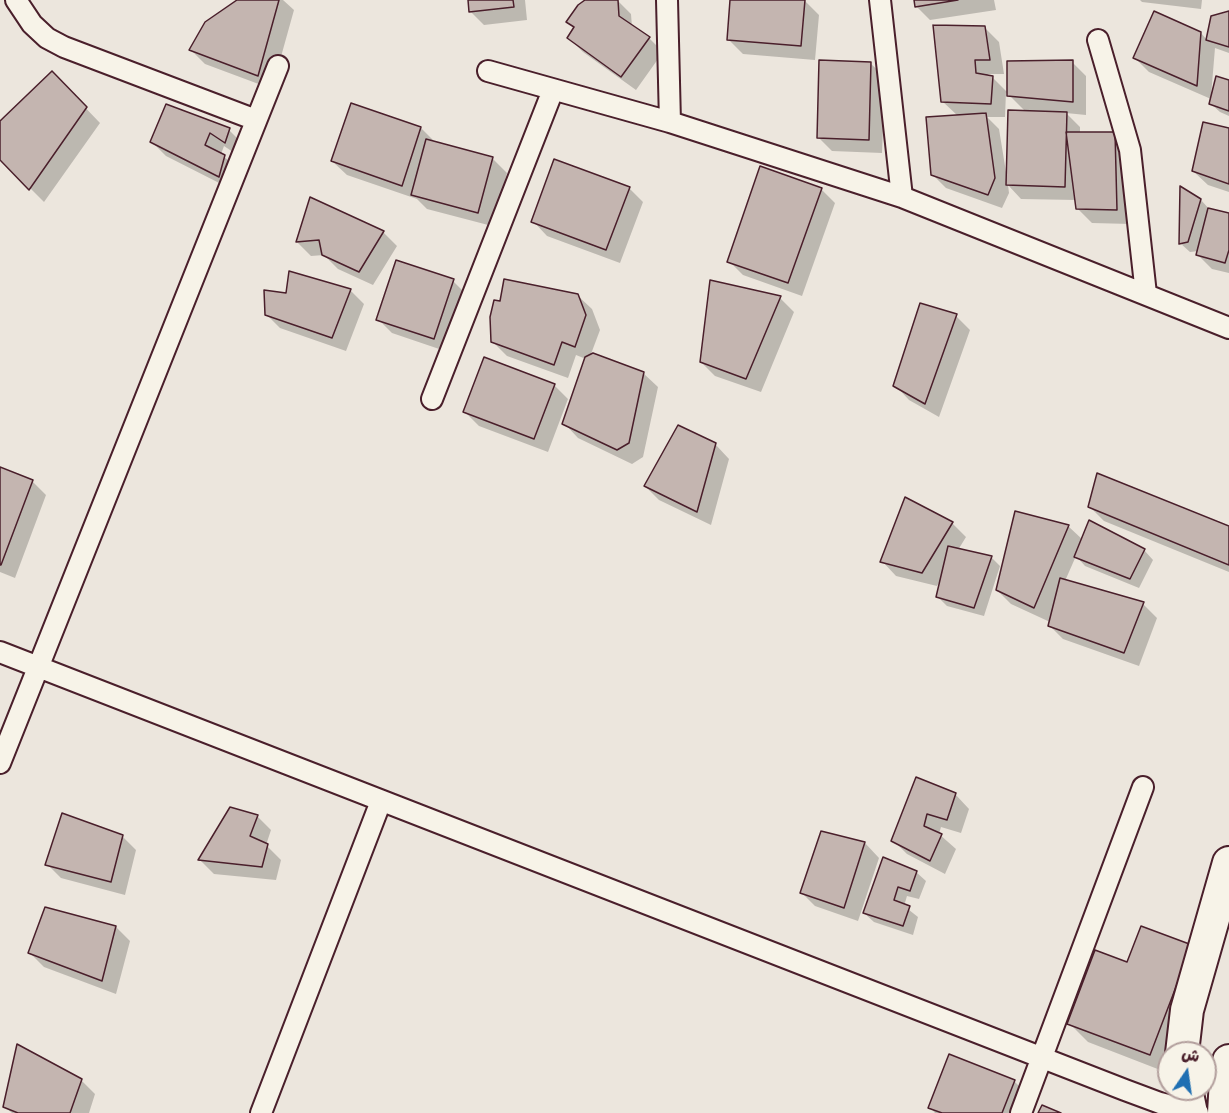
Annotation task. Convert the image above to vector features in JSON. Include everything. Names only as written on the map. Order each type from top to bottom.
[{"type":"main road","points":[[1183,1041],[1187,1010],[1229,863]]},
{"type":"main road","points":[[1224,1113],[1229,1061]]},
{"type":"street","points":[[16,0],[32,24],[47,38],[64,47],[256,120]]},
{"type":"street","points":[[667,0],[670,122]]},
{"type":"street","points":[[880,0],[902,197]]},
{"type":"street","points":[[1098,40],[1130,150],[1146,294]]},
{"type":"street","points":[[0,763],[278,66]]},
{"type":"street","points":[[488,71],[670,122],[902,197],[1229,328]]},
{"type":"street","points":[[432,399],[553,90]]},
{"type":"street","points":[[0,652],[1042,1058],[1160,1103],[1192,1107]]},
{"type":"street","points":[[1021,1113],[1143,787]]},
{"type":"street","points":[[261,1113],[381,801]]},
{"type":"building","points":[[237,0],[279,0],[258,76],[189,50],[205,22]]},
{"type":"building","points":[[468,0],[513,0],[514,7],[469,12]]},
{"type":"building","points":[[585,0],[618,0],[619,16],[650,37],[621,77],[567,38],[574,27],[566,22],[578,5]]},
{"type":"building","points":[[730,0],[805,0],[801,46],[727,40]]},
{"type":"building","points":[[914,0],[958,0],[915,7]]},
{"type":"building","points":[[1154,11],[1201,32],[1197,86],[1133,58]]},
{"type":"building","points":[[1229,11],[1229,47],[1206,40],[1211,16]]},
{"type":"building","points":[[933,25],[985,26],[990,60],[975,60],[976,73],[993,76],[991,104],[941,102]]},
{"type":"building","points":[[819,60],[871,62],[869,140],[817,138]]},
{"type":"building","points":[[1073,60],[1073,102],[1007,96],[1007,61]]},
{"type":"building","points":[[52,71],[87,107],[29,190],[0,160],[0,121]]},
{"type":"building","points":[[1216,76],[1229,80],[1229,111],[1209,104]]},
{"type":"building","points":[[351,103],[421,127],[402,186],[331,161]]},
{"type":"building","points":[[166,104],[230,128],[225,143],[210,133],[205,145],[225,155],[219,177],[150,142]]},
{"type":"building","points":[[1008,110],[1067,112],[1065,187],[1006,185]]},
{"type":"building","points":[[986,113],[995,178],[988,195],[931,175],[926,117]]},
{"type":"building","points":[[1203,122],[1229,128],[1229,184],[1192,171]]},
{"type":"building","points":[[1066,132],[1115,132],[1117,210],[1076,209]]},
{"type":"building","points":[[426,139],[493,157],[478,213],[411,195]]},
{"type":"building","points":[[554,159],[630,187],[606,250],[531,222]]},
{"type":"building","points":[[760,166],[822,188],[788,283],[727,262]]},
{"type":"building","points":[[1180,186],[1201,199],[1188,242],[1179,244]]},
{"type":"building","points":[[310,197],[384,231],[359,272],[322,255],[319,240],[296,242]]},
{"type":"building","points":[[1208,208],[1229,213],[1229,250],[1225,263],[1196,255]]},
{"type":"building","points":[[396,260],[454,279],[434,339],[376,320]]},
{"type":"building","points":[[289,271],[351,289],[332,338],[265,315],[264,290],[286,293]]},
{"type":"building","points":[[504,279],[578,294],[586,315],[575,347],[562,342],[554,365],[491,342],[490,317],[494,300],[500,301]]},
{"type":"building","points":[[710,280],[781,296],[746,379],[700,362]]},
{"type":"building","points":[[920,303],[957,314],[925,404],[893,386]]},
{"type":"building","points":[[593,353],[644,372],[629,443],[617,450],[562,424],[585,357]]},
{"type":"building","points":[[484,357],[555,384],[534,439],[463,412]]},
{"type":"building","points":[[678,425],[716,443],[697,512],[644,486]]},
{"type":"building","points":[[0,467],[33,480],[1,565],[0,565]]},
{"type":"building","points":[[1097,473],[1229,526],[1229,565],[1088,507]]},
{"type":"building","points":[[905,497],[953,522],[922,573],[880,562]]},
{"type":"building","points":[[1015,511],[1069,525],[1034,608],[996,590]]},
{"type":"building","points":[[1089,520],[1145,549],[1130,579],[1074,557]]},
{"type":"building","points":[[948,546],[992,556],[974,608],[936,597]]},
{"type":"building","points":[[1060,578],[1144,602],[1124,653],[1048,626]]},
{"type":"building","points":[[916,777],[956,793],[947,820],[927,814],[924,826],[942,834],[930,861],[891,841]]},
{"type":"building","points":[[230,807],[258,815],[250,836],[268,844],[262,867],[198,860]]},
{"type":"building","points":[[62,813],[123,835],[111,882],[45,865]]},
{"type":"building","points":[[821,831],[865,842],[844,908],[800,893]]},
{"type":"building","points":[[883,857],[917,871],[910,891],[898,887],[894,900],[910,906],[903,926],[863,913]]},
{"type":"building","points":[[45,907],[116,926],[102,981],[28,953]]},
{"type":"building","points":[[1141,926],[1192,945],[1150,1055],[1067,1024],[1095,950],[1127,962]]},
{"type":"building","points":[[17,1044],[82,1079],[70,1113],[18,1113],[3,1107]]},
{"type":"building","points":[[949,1054],[1015,1080],[1002,1113],[942,1113],[928,1108]]},
{"type":"building","points":[[1042,1105],[1061,1113],[1038,1113]]}]
